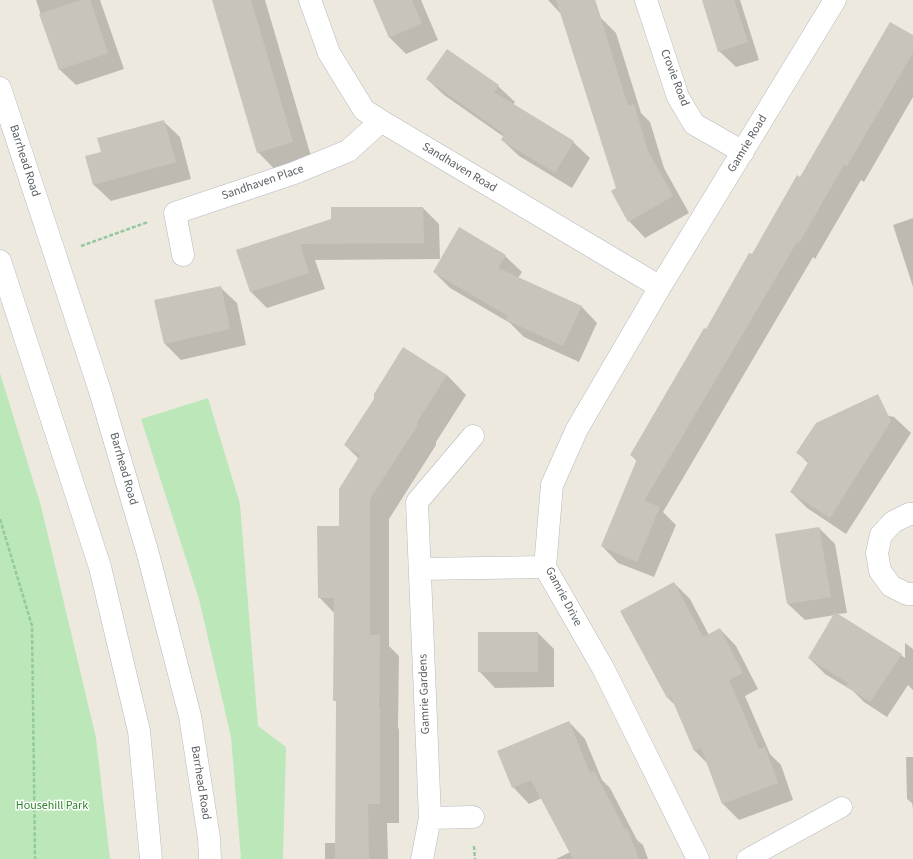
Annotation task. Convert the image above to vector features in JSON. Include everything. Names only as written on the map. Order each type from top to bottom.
[{"type":"street","name":"Sandhaven Road","points":[[310,0],[329,53],[364,110],[381,122],[660,287]]},
{"type":"street","name":"Crovie Road","points":[[646,0],[678,97],[694,124],[743,152]]},
{"type":"street","name":"Gamrie Road","points":[[660,287],[835,0]]},
{"type":"street","name":"Barrhead Road","points":[[0,88],[102,398],[148,554],[190,716],[209,838],[210,859]]},
{"type":"street","name":"Sandhaven Place","points":[[175,213],[294,173],[348,151],[381,122]]},
{"type":"street","points":[[175,213],[183,255]]},
{"type":"street","points":[[0,261],[100,567],[138,730],[151,859]]},
{"type":"street","name":"Gamrie Drive","points":[[660,287],[577,429],[552,486],[545,567],[603,668],[698,859]]},
{"type":"street","name":"Gamrie Gardens","points":[[422,859],[430,818],[417,502],[474,436]]},
{"type":"street","points":[[913,514],[909,514],[893,522],[881,535],[877,553],[880,571],[891,586],[907,594],[913,594]]},
{"type":"street","points":[[420,569],[545,567]]},
{"type":"street","points":[[430,818],[473,817]]},
{"type":"lane","points":[[747,859],[842,807]]},
{"type":"path","points":[[55,255],[175,213]]},
{"type":"path","points":[[0,520],[32,626],[34,859]]},
{"type":"green space","name":"Househill Park","points":[[0,373],[41,506],[96,738],[110,859],[0,859]]},
{"type":"green space","points":[[208,398],[240,504],[258,726],[286,747],[283,859],[241,859],[231,737],[199,599],[141,419]]},
{"type":"building","points":[[81,0],[90,0],[108,53],[59,70],[39,14]]},
{"type":"building","points":[[212,0],[251,0],[293,142],[257,153]]},
{"type":"building","points":[[373,0],[412,0],[422,23],[389,38]]},
{"type":"building","points":[[556,0],[595,0],[628,106],[634,104],[648,151],[673,196],[628,222],[611,191],[616,188]]},
{"type":"building","points":[[702,0],[734,0],[748,42],[718,52]]},
{"type":"building","points":[[890,22],[913,35],[913,53],[847,166],[844,165],[799,243],[797,242],[644,501],[660,507],[637,562],[601,546],[637,459],[630,455],[704,328],[706,329],[749,253],[752,254],[797,175],[800,177]]},
{"type":"building","points":[[447,49],[499,85],[494,92],[574,141],[555,173],[501,140],[504,134],[426,79]]},
{"type":"building","points":[[164,120],[176,162],[93,185],[85,156],[101,152],[97,138]]},
{"type":"building","points":[[331,207],[423,207],[424,243],[300,244],[309,273],[250,292],[236,250],[331,219]]},
{"type":"building","points":[[459,227],[506,255],[498,268],[582,306],[563,346],[506,320],[508,316],[433,272]]},
{"type":"building","points":[[221,286],[230,329],[164,344],[154,300]]},
{"type":"building","points":[[403,347],[447,375],[417,422],[417,426],[370,499],[370,635],[380,635],[380,804],[368,804],[369,859],[335,859],[336,701],[333,701],[334,598],[318,598],[317,526],[339,526],[339,489],[360,455],[344,445],[374,399],[374,394]]},
{"type":"building","points":[[878,394],[891,421],[830,518],[790,492],[809,461],[796,453],[816,423]]},
{"type":"building","points":[[819,527],[831,597],[787,604],[775,534]]},
{"type":"building","points":[[674,582],[703,637],[720,628],[743,673],[729,680],[759,749],[765,747],[778,783],[722,804],[701,748],[694,751],[671,697],[667,698],[620,611]]},
{"type":"building","points":[[835,612],[902,654],[870,702],[846,686],[848,683],[808,658]]},
{"type":"building","points":[[478,632],[538,632],[538,672],[478,672]]},
{"type":"building","points":[[569,721],[590,773],[594,771],[625,829],[627,828],[639,859],[573,859],[531,780],[512,788],[497,751]]}]
